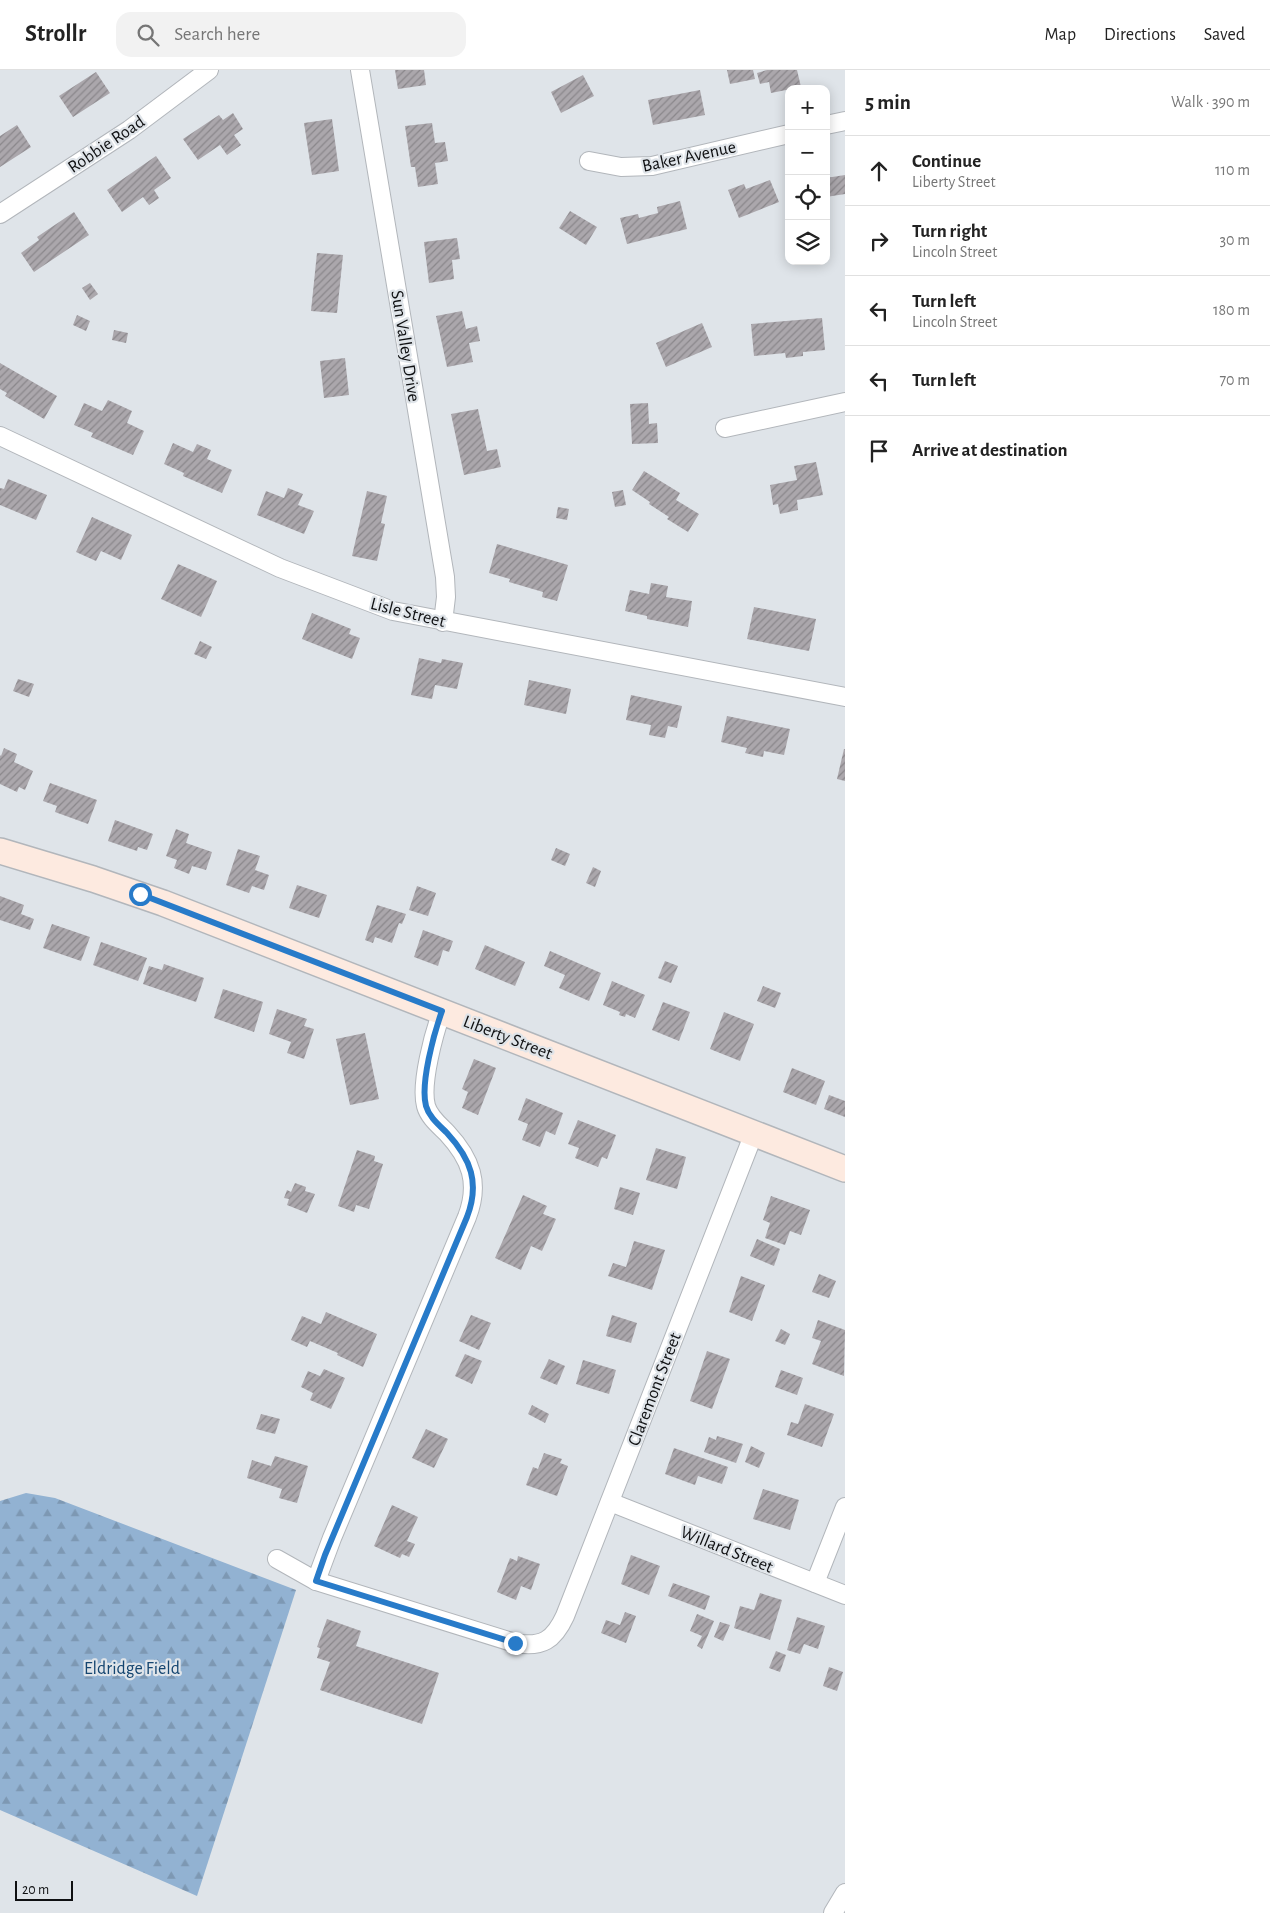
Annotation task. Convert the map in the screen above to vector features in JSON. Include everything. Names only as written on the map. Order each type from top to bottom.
[{"type":"main road","name":"Liberty Street","points":[[0,851],[155,900],[845,1169]]},
{"type":"street","name":"Robbie Road","points":[[0,214],[129,130],[209,70]]},
{"type":"street","name":"Sun Valley Drive","points":[[360,70],[445,577],[446,597],[443,622]]},
{"type":"street","points":[[830,124],[845,121]]},
{"type":"street","name":"Baker Avenue","points":[[590,161],[621,167],[652,166],[785,135]]},
{"type":"street","points":[[725,428],[845,402]]},
{"type":"street","name":"Lisle Street","points":[[0,436],[298,576],[387,609],[443,622],[845,698]]},
{"type":"street","points":[[277,1559],[316,1581],[325,1555],[471,1203],[473,1186],[470,1165],[458,1146],[431,1116],[425,1099],[426,1075],[434,1034],[442,1011]]},
{"type":"street","name":"Claremont Street","points":[[316,1581],[515,1643],[532,1645],[548,1640],[556,1633],[565,1616],[754,1133]]},
{"type":"street","name":"Willard Street","points":[[610,1502],[845,1595]]},
{"type":"street","points":[[815,1583],[845,1506]]},
{"type":"street","points":[[833,1913],[845,1893]]},
{"type":"green space","name":"Eldridge Field","points":[[26,1493],[55,1498],[296,1590],[197,1896],[0,1810],[0,1501]]},
{"type":"building","points":[[395,70],[424,70],[426,85],[398,89]]},
{"type":"building","points":[[727,70],[753,70],[755,79],[730,84]]},
{"type":"building","points":[[767,70],[797,70],[801,85],[785,85],[785,90],[771,93],[769,82],[760,84],[757,73]]},
{"type":"building","points":[[96,72],[110,93],[73,117],[59,96]]},
{"type":"building","points":[[583,75],[594,96],[561,113],[551,92]]},
{"type":"building","points":[[700,90],[705,115],[653,125],[648,100]]},
{"type":"building","points":[[233,113],[243,129],[234,135],[241,145],[227,155],[220,145],[198,160],[183,139],[219,115],[223,120]]},
{"type":"building","points":[[332,119],[339,171],[312,175],[304,123]]},
{"type":"building","points":[[432,123],[435,143],[445,142],[448,161],[435,163],[438,184],[418,187],[415,167],[411,167],[405,126]]},
{"type":"building","points":[[17,125],[31,147],[0,167],[0,136]]},
{"type":"building","points":[[156,156],[171,178],[154,190],[159,198],[149,205],[143,197],[122,212],[107,190]]},
{"type":"building","points":[[845,175],[845,194],[830,196],[830,177]]},
{"type":"building","points":[[770,180],[779,202],[739,218],[728,190],[744,184],[746,189]]},
{"type":"building","points":[[680,201],[687,229],[627,244],[620,218],[638,214],[639,218],[658,213],[657,207]]},
{"type":"building","points":[[570,211],[597,227],[586,245],[559,228]]},
{"type":"building","points":[[74,212],[89,235],[34,272],[21,253],[39,240],[37,237]]},
{"type":"building","points":[[457,238],[460,259],[452,260],[454,279],[429,283],[424,242]]},
{"type":"building","points":[[317,253],[343,255],[337,313],[311,311]]},
{"type":"building","points":[[90,283],[98,294],[90,300],[82,288]]},
{"type":"building","points":[[462,311],[466,329],[477,326],[480,341],[469,343],[473,362],[447,367],[436,316]]},
{"type":"building","points":[[77,315],[90,321],[86,331],[73,325]]},
{"type":"building","points":[[822,318],[825,350],[803,352],[803,356],[786,358],[785,353],[754,356],[751,324]]},
{"type":"building","points":[[702,323],[712,347],[666,367],[656,343]]},
{"type":"building","points":[[114,330],[128,333],[126,343],[112,340]]},
{"type":"building","points":[[345,358],[349,395],[324,398],[320,361]]},
{"type":"building","points":[[0,363],[57,396],[44,419],[5,396],[7,393],[0,389]]},
{"type":"building","points":[[108,400],[132,411],[127,423],[144,431],[133,455],[91,437],[93,433],[74,425],[84,403],[102,411]]},
{"type":"building","points":[[648,403],[649,424],[657,423],[658,443],[632,444],[630,404]]},
{"type":"building","points":[[478,409],[487,451],[497,449],[501,467],[464,475],[451,414]]},
{"type":"building","points":[[173,443],[193,452],[197,444],[211,450],[207,459],[232,470],[222,493],[183,476],[184,473],[164,464]]},
{"type":"building","points":[[816,462],[823,495],[797,500],[798,510],[780,514],[778,504],[773,505],[770,485],[797,480],[794,466]]},
{"type":"building","points":[[644,471],[680,493],[676,500],[699,514],[688,532],[667,519],[669,517],[632,490]]},
{"type":"building","points":[[8,479],[47,495],[36,520],[0,505],[0,488],[4,489]]},
{"type":"building","points":[[288,488],[303,494],[298,505],[314,511],[304,534],[257,515],[266,491],[284,498]]},
{"type":"building","points":[[623,490],[626,505],[615,507],[612,492]]},
{"type":"building","points":[[367,491],[387,496],[381,523],[385,524],[377,561],[352,556]]},
{"type":"building","points":[[558,507],[569,509],[567,520],[556,518]]},
{"type":"building","points":[[92,517],[132,535],[121,560],[101,551],[96,561],[76,552]]},
{"type":"building","points":[[497,544],[568,565],[557,601],[542,597],[543,592],[509,582],[510,579],[489,573]]},
{"type":"building","points":[[178,564],[217,581],[201,617],[161,599]]},
{"type":"building","points":[[651,583],[668,586],[666,597],[692,601],[688,627],[647,619],[647,616],[625,611],[630,590],[649,594]]},
{"type":"building","points":[[754,607],[816,619],[809,651],[747,639]]},
{"type":"building","points":[[312,613],[351,629],[349,634],[360,638],[352,659],[302,639]]},
{"type":"building","points":[[200,641],[212,647],[206,659],[194,654]]},
{"type":"building","points":[[419,658],[441,663],[442,659],[463,663],[457,689],[435,685],[432,699],[411,695]]},
{"type":"building","points":[[18,679],[34,684],[29,697],[13,691]]},
{"type":"building","points":[[529,680],[571,689],[566,714],[524,705]]},
{"type":"building","points":[[631,695],[682,706],[677,728],[668,726],[665,738],[649,735],[651,725],[626,720]]},
{"type":"building","points":[[727,716],[790,729],[784,755],[764,751],[763,757],[745,753],[747,748],[721,742]]},
{"type":"building","points":[[4,748],[17,754],[14,762],[33,771],[25,790],[19,787],[17,792],[0,784],[0,755]]},
{"type":"building","points":[[845,749],[845,781],[837,779]]},
{"type":"building","points":[[50,783],[97,800],[88,824],[55,812],[57,806],[43,801]]},
{"type":"building","points":[[115,820],[153,834],[147,850],[138,847],[137,851],[108,841]]},
{"type":"building","points":[[176,829],[189,834],[186,843],[212,852],[206,870],[192,866],[189,874],[174,868],[177,860],[166,856]]},
{"type":"building","points":[[556,848],[570,854],[565,866],[551,860]]},
{"type":"building","points":[[238,849],[260,856],[255,870],[269,875],[264,890],[252,886],[249,893],[226,885]]},
{"type":"building","points":[[593,867],[601,871],[595,887],[586,883]]},
{"type":"building","points":[[297,885],[327,895],[319,918],[289,908]]},
{"type":"building","points":[[417,886],[436,893],[428,916],[409,910]]},
{"type":"building","points":[[0,896],[24,905],[21,914],[34,919],[30,930],[0,920]]},
{"type":"building","points":[[377,905],[406,914],[402,924],[399,923],[392,943],[375,937],[373,943],[365,940]]},
{"type":"building","points":[[52,924],[90,937],[81,961],[43,948]]},
{"type":"building","points":[[423,930],[453,941],[449,952],[443,950],[438,966],[414,957]]},
{"type":"building","points":[[101,942],[147,958],[138,981],[93,965]]},
{"type":"building","points":[[485,945],[525,962],[515,986],[475,969]]},
{"type":"building","points":[[550,951],[601,973],[589,1001],[559,988],[565,975],[544,966]]},
{"type":"building","points":[[665,961],[678,966],[671,983],[658,978]]},
{"type":"building","points":[[164,964],[204,978],[196,1002],[143,984],[149,966],[162,970]]},
{"type":"building","points":[[612,981],[645,995],[635,1018],[626,1014],[625,1017],[619,1015],[620,1012],[603,1005]]},
{"type":"building","points":[[763,986],[781,993],[775,1008],[757,1001]]},
{"type":"building","points":[[223,989],[263,1002],[254,1032],[214,1018]]},
{"type":"building","points":[[663,1002],[690,1012],[679,1041],[652,1030]]},
{"type":"building","points":[[277,1009],[307,1019],[304,1026],[314,1029],[304,1059],[287,1053],[291,1042],[269,1034]]},
{"type":"building","points":[[724,1012],[754,1024],[740,1061],[710,1049]]},
{"type":"building","points":[[365,1033],[379,1099],[350,1105],[336,1039]]},
{"type":"building","points":[[474,1059],[496,1068],[478,1115],[462,1108],[468,1092],[462,1089]]},
{"type":"building","points":[[792,1068],[825,1081],[816,1105],[783,1092]]},
{"type":"building","points":[[829,1095],[845,1101],[845,1117],[824,1109]]},
{"type":"building","points":[[526,1098],[563,1113],[555,1135],[546,1131],[540,1147],[522,1140],[528,1124],[518,1120]]},
{"type":"building","points":[[578,1120],[616,1135],[607,1159],[602,1157],[598,1167],[575,1158],[579,1148],[568,1144]]},
{"type":"building","points":[[656,1148],[686,1157],[677,1189],[646,1180]]},
{"type":"building","points":[[357,1150],[375,1156],[374,1161],[383,1164],[369,1209],[356,1205],[354,1212],[338,1206]]},
{"type":"building","points":[[295,1183],[306,1187],[305,1191],[315,1194],[307,1213],[287,1205],[289,1199],[284,1198],[287,1190],[291,1192]]},
{"type":"building","points":[[620,1187],[640,1193],[633,1215],[614,1209]]},
{"type":"building","points":[[523,1195],[547,1206],[543,1214],[556,1219],[542,1251],[531,1246],[521,1270],[495,1258]]},
{"type":"building","points":[[771,1196],[810,1210],[801,1235],[790,1231],[785,1245],[765,1238],[770,1223],[763,1220]]},
{"type":"building","points":[[757,1239],[780,1249],[774,1266],[750,1256]]},
{"type":"building","points":[[634,1241],[665,1250],[652,1290],[608,1276],[613,1263],[626,1267]]},
{"type":"building","points":[[819,1274],[836,1281],[829,1298],[812,1292]]},
{"type":"building","points":[[741,1276],[765,1285],[752,1321],[729,1312]]},
{"type":"building","points":[[326,1312],[377,1334],[363,1367],[337,1355],[338,1353],[310,1341],[307,1347],[291,1340],[302,1316],[321,1324]]},
{"type":"building","points":[[471,1315],[491,1323],[479,1350],[459,1341]]},
{"type":"building","points":[[612,1315],[637,1323],[631,1343],[606,1336]]},
{"type":"building","points":[[818,1320],[845,1330],[844,1376],[812,1364],[821,1341],[812,1338]]},
{"type":"building","points":[[781,1329],[790,1334],[785,1345],[775,1341]]},
{"type":"building","points":[[707,1351],[730,1359],[712,1409],[690,1401]]},
{"type":"building","points":[[465,1354],[482,1361],[472,1384],[455,1376]]},
{"type":"building","points":[[549,1359],[565,1366],[557,1385],[540,1378]]},
{"type":"building","points":[[583,1360],[616,1370],[609,1394],[576,1384]]},
{"type":"building","points":[[324,1369],[345,1378],[331,1409],[310,1400],[313,1393],[301,1387],[308,1371],[320,1376]]},
{"type":"building","points":[[781,1370],[803,1378],[797,1395],[775,1387]]},
{"type":"building","points":[[805,1404],[834,1414],[822,1447],[787,1435],[791,1422],[798,1424]]},
{"type":"building","points":[[532,1405],[549,1414],[545,1423],[528,1414]]},
{"type":"building","points":[[261,1414],[280,1419],[275,1434],[256,1429]]},
{"type":"building","points":[[426,1429],[448,1439],[434,1468],[412,1458]]},
{"type":"building","points":[[717,1436],[743,1444],[736,1463],[704,1452],[709,1437],[716,1440]]},
{"type":"building","points":[[751,1446],[765,1453],[759,1468],[745,1462]]},
{"type":"building","points":[[674,1448],[728,1467],[722,1484],[698,1476],[695,1485],[665,1474]]},
{"type":"building","points":[[544,1453],[562,1459],[560,1463],[568,1466],[557,1496],[526,1485],[533,1467],[538,1469]]},
{"type":"building","points":[[275,1456],[308,1466],[297,1503],[279,1498],[282,1489],[247,1478],[252,1460],[271,1466]]},
{"type":"building","points":[[763,1489],[799,1500],[790,1530],[753,1519]]},
{"type":"building","points":[[392,1505],[418,1517],[407,1541],[415,1544],[409,1557],[402,1554],[400,1558],[374,1546]]},
{"type":"building","points":[[631,1555],[660,1566],[649,1595],[621,1584]]},
{"type":"building","points":[[518,1556],[540,1564],[531,1590],[521,1586],[516,1600],[497,1592],[510,1558],[517,1561]]},
{"type":"building","points":[[673,1583],[710,1596],[705,1610],[668,1596]]},
{"type":"building","points":[[760,1593],[782,1600],[770,1640],[734,1628],[740,1606],[754,1610]]},
{"type":"building","points":[[625,1612],[636,1616],[626,1643],[601,1633],[606,1620],[620,1625]]},
{"type":"building","points":[[697,1614],[714,1621],[702,1649],[697,1646],[702,1636],[690,1631]]},
{"type":"building","points":[[797,1617],[825,1626],[818,1649],[804,1644],[800,1654],[787,1650]]},
{"type":"building","points":[[327,1619],[361,1631],[356,1646],[439,1673],[422,1724],[320,1690],[330,1662],[317,1658],[320,1648],[317,1647]]},
{"type":"building","points":[[720,1622],[730,1625],[723,1641],[714,1637]]},
{"type":"building","points":[[776,1651],[786,1655],[780,1672],[769,1668]]},
{"type":"building","points":[[829,1667],[843,1672],[837,1691],[823,1686]]},
{"type":"route","points":[[140,894],[442,1011],[434,1034],[426,1075],[425,1099],[431,1116],[458,1146],[470,1165],[473,1186],[470,1209],[325,1555],[316,1581],[515,1643]]}]
